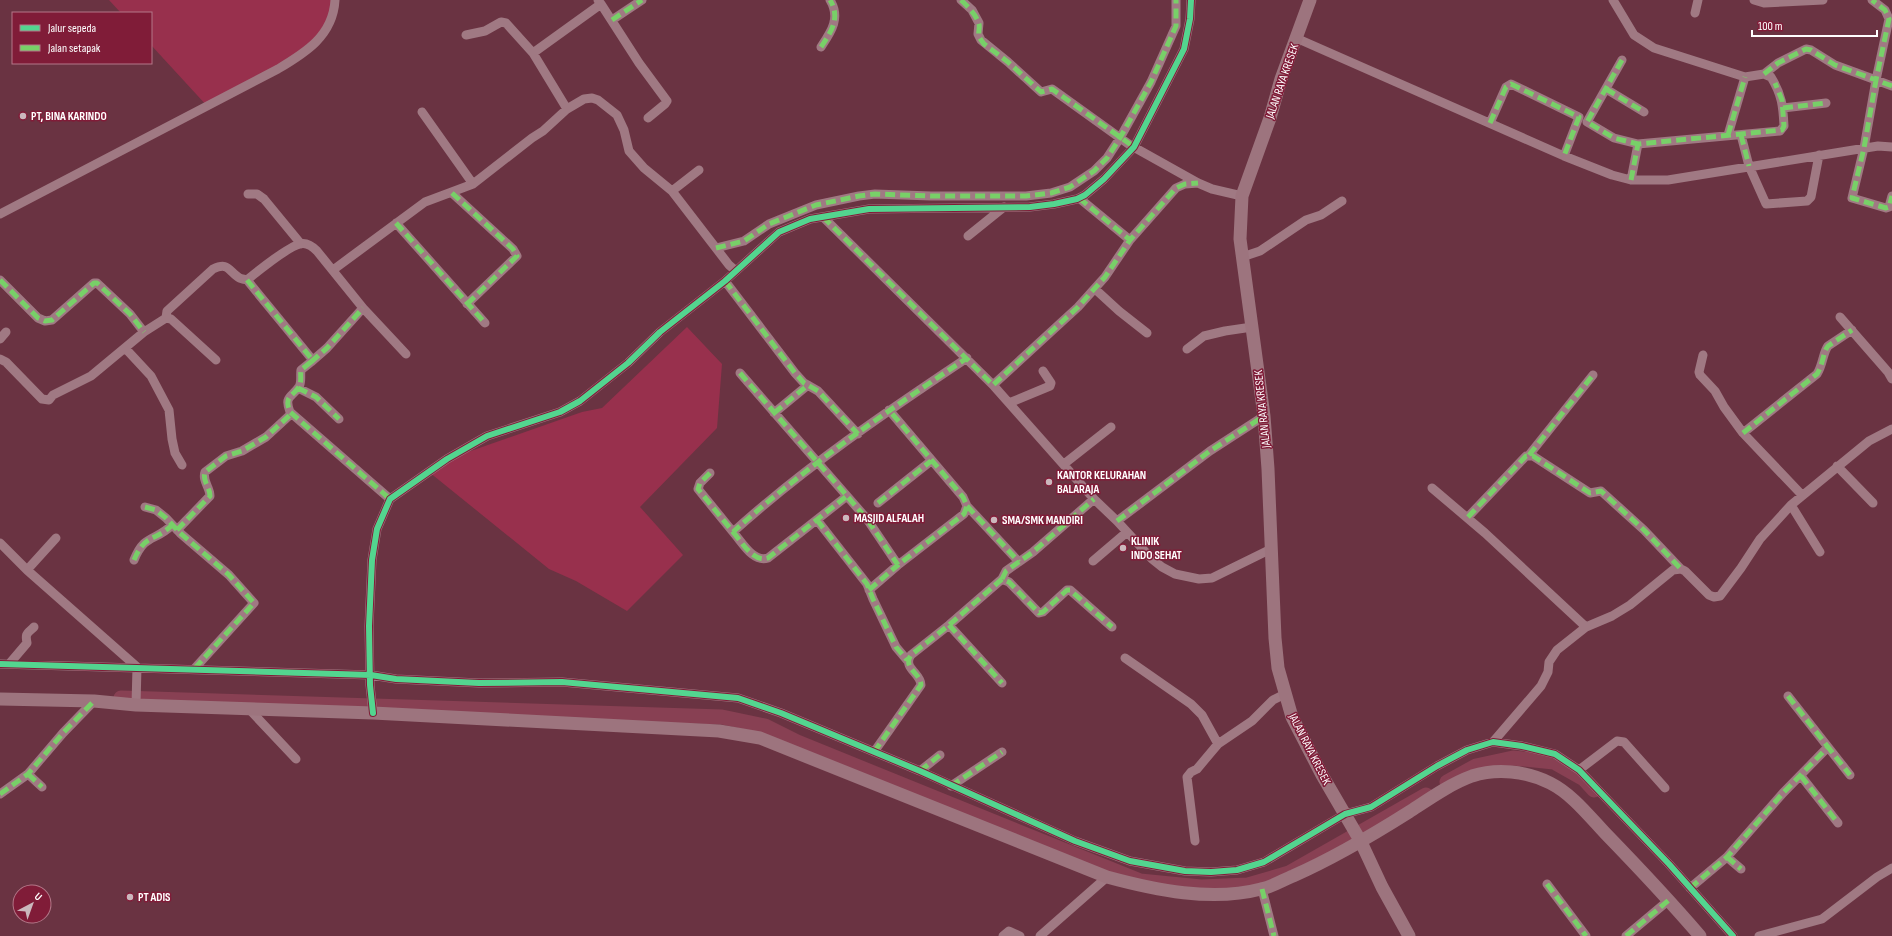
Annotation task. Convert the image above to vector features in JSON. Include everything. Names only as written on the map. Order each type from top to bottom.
[{"type":"street","points":[[2,210],[271,73],[307,51],[322,35],[330,21],[335,0]]},
{"type":"street","points":[[612,20],[642,0]]},
{"type":"street","points":[[821,47],[832,29],[835,9],[830,0]]},
{"type":"street","points":[[961,0],[972,10],[979,23],[979,37],[989,48],[1008,62],[1041,92],[1052,89],[1132,146],[1198,183],[1212,189],[1242,196]]},
{"type":"street","points":[[717,248],[744,241],[769,224],[816,205],[859,196],[876,194],[1028,201],[1053,199],[1075,194],[1132,146],[1157,86],[1169,64],[1182,48],[1181,27],[1176,0]]},
{"type":"street","points":[[1053,199],[1075,194],[1099,175],[1107,158],[1157,86],[1169,64],[1171,40],[1181,27],[1191,0]]},
{"type":"street","name":"JALAN RAYA KRESEK","points":[[1310,0],[1242,196],[1240,239],[1264,416],[1275,638],[1278,668],[1292,717],[1304,742],[1360,841],[1409,936]]},
{"type":"street","points":[[1613,0],[1634,35],[1654,48],[1745,77],[1764,74],[1778,63],[1806,49],[1836,65],[1892,86]]},
{"type":"street","points":[[1695,13],[1698,0]]},
{"type":"street","points":[[1754,0],[1764,3],[1823,0]]},
{"type":"street","points":[[1872,0],[1885,10],[1889,19],[1853,200],[1886,208],[1889,207],[1892,196]]},
{"type":"street","points":[[533,53],[599,2],[639,63],[667,101],[648,118]]},
{"type":"street","points":[[466,35],[485,30],[501,22],[506,22],[533,53],[567,109]]},
{"type":"street","points":[[1296,38],[1564,156],[1612,175],[1631,180],[1668,180],[1864,148],[1878,146],[1892,147]]},
{"type":"street","points":[[1171,40],[1182,48]]},
{"type":"street","points":[[1587,122],[1622,60]]},
{"type":"street","points":[[1490,123],[1506,88],[1511,84],[1579,117],[1614,138],[1638,144],[1782,130],[1784,126],[1782,100],[1771,77],[1764,74]]},
{"type":"street","points":[[1728,135],[1745,77]]},
{"type":"street","points":[[1606,89],[1644,112]]},
{"type":"street","points":[[333,270],[425,202],[473,184],[543,131],[567,109],[584,99],[592,98],[598,100],[617,115],[624,130],[629,151],[644,168],[672,191],[733,268]]},
{"type":"street","points":[[1783,108],[1826,103]]},
{"type":"street","points":[[422,112],[473,184]]},
{"type":"street","points":[[1564,156],[1579,117]]},
{"type":"street","points":[[1741,135],[1750,166],[1766,204],[1807,201],[1811,197],[1819,156]]},
{"type":"street","points":[[1631,180],[1638,144]]},
{"type":"street","points":[[672,191],[698,170]]},
{"type":"street","points":[[993,385],[1078,307],[1095,289],[1130,240],[1176,188],[1184,184],[1198,183]]},
{"type":"street","points":[[452,192],[512,249],[517,256],[467,304]]},
{"type":"street","points":[[248,194],[256,194],[264,199],[300,244]]},
{"type":"street","points":[[1075,194],[1130,240]]},
{"type":"street","points":[[374,711],[370,685],[369,626],[372,560],[377,528],[386,495],[487,436],[560,412],[580,401],[628,363],[660,332],[725,280],[733,268],[779,232],[810,220],[869,209],[1004,207],[1028,201]]},
{"type":"street","points":[[1242,257],[1260,251],[1306,220],[1321,215],[1342,201]]},
{"type":"street","points":[[968,236],[1004,207]]},
{"type":"street","points":[[823,217],[967,358],[1094,498],[1118,521],[1152,559],[1162,567],[1175,574],[1199,578],[1212,578],[1271,549]]},
{"type":"street","points":[[396,223],[485,324]]},
{"type":"street","points":[[247,280],[276,258],[300,244],[310,245],[318,251],[363,308],[406,354]]},
{"type":"street","points":[[166,318],[167,311],[213,269],[220,266],[227,267],[238,278],[247,280],[311,358],[311,362]]},
{"type":"street","points":[[0,280],[38,318],[45,321],[52,320],[94,283],[98,283],[130,314],[144,332]]},
{"type":"street","points":[[725,280],[771,344],[795,373],[808,385],[818,391],[858,434]]},
{"type":"street","points":[[1095,289],[1119,312],[1147,333]]},
{"type":"street","points":[[363,308],[327,348],[301,370],[298,388],[288,398],[287,404],[291,414],[386,495]]},
{"type":"street","points":[[1840,317],[1892,379]]},
{"type":"street","points":[[0,359],[6,362],[42,399],[49,400],[53,396],[90,376],[144,332],[166,318],[171,319],[216,360]]},
{"type":"street","points":[[1186,349],[1204,336],[1225,331],[1252,328]]},
{"type":"street","points":[[1743,433],[1817,374],[1822,367],[1828,346],[1852,330]]},
{"type":"street","points":[[125,348],[151,376],[169,410],[175,453],[182,465]]},
{"type":"street","points":[[1703,355],[1699,372],[1716,391],[1724,407],[1743,433],[1802,495]]},
{"type":"street","points":[[733,532],[779,492],[889,410],[967,358]]},
{"type":"street","points":[[1009,403],[1050,386],[1051,383],[1043,371]]},
{"type":"street","points":[[740,373],[867,519],[898,565]]},
{"type":"street","points":[[1468,517],[1526,456],[1529,455],[1593,374]]},
{"type":"street","points":[[774,413],[808,385]]},
{"type":"street","points":[[298,388],[316,397],[339,419]]},
{"type":"street","points":[[889,410],[963,497],[967,506],[1019,562]]},
{"type":"street","points":[[134,560],[148,539],[175,528],[210,496],[208,486],[204,479],[205,472],[226,456],[242,451],[266,437],[291,414]]},
{"type":"street","points":[[1118,521],[1210,451],[1264,416]]},
{"type":"street","points":[[1064,464],[1111,427]]},
{"type":"street","points":[[1529,455],[1590,493],[1602,491],[1644,530],[1681,569],[1694,578],[1709,595],[1714,597],[1720,596],[1742,568],[1760,539],[1802,495],[1869,441],[1892,429]]},
{"type":"street","points":[[878,504],[931,461]]},
{"type":"street","points":[[1837,466],[1873,503]]},
{"type":"street","points":[[710,472],[700,483],[698,489],[754,557],[764,560],[847,496]]},
{"type":"street","points":[[1432,488],[1468,517],[1586,627]]},
{"type":"street","points":[[907,660],[911,655],[949,625],[1002,579],[1006,571],[1019,562],[1094,498]]},
{"type":"street","points":[[1792,505],[1820,552]]},
{"type":"street","points":[[869,590],[898,565],[964,514],[967,506]]},
{"type":"street","points":[[145,507],[156,510],[229,575],[254,603],[195,668]]},
{"type":"street","points":[[817,520],[861,576],[896,647],[907,660],[910,669],[920,680],[921,686],[874,752]]},
{"type":"street","points":[[1093,561],[1127,532]]},
{"type":"street","points":[[27,570],[56,538]]},
{"type":"street","points":[[0,543],[27,570],[137,667]]},
{"type":"street","points":[[1493,742],[1541,686],[1548,672],[1549,662],[1557,650],[1586,627],[1612,616],[1630,605],[1673,570],[1681,569]]},
{"type":"street","points":[[1002,579],[1009,582],[1039,613],[1043,612],[1067,590],[1070,590],[1112,627]]},
{"type":"street","points":[[949,625],[1002,683]]},
{"type":"street","points":[[10,663],[27,643],[25,638],[34,627]]},
{"type":"street","points":[[1125,658],[1191,704],[1202,715],[1218,744]]},
{"type":"street","points":[[0,664],[10,663],[195,668],[371,675],[396,679],[479,683],[562,682],[738,698],[781,713],[920,771],[950,786],[1075,841],[1130,861],[1185,871],[1211,872],[1237,870],[1264,862],[1347,817],[1371,807],[1443,762],[1467,750],[1493,742],[1539,749],[1555,754],[1579,770],[1733,936]]},
{"type":"street","points":[[137,667],[137,702]]},
{"type":"street","points":[[1195,841],[1189,774],[1198,769],[1218,744],[1252,721],[1273,700],[1285,694]]},
{"type":"street","points":[[1788,696],[1850,775]]},
{"type":"street","points":[[0,699],[137,702],[248,708],[374,711],[719,731],[760,738],[1107,877],[1144,887],[1170,891],[1225,894],[1262,889],[1323,863],[1442,791],[1472,776],[1493,772],[1513,771],[1535,776],[1562,790],[1593,820],[1669,900],[1700,936]]},
{"type":"street","points":[[0,794],[28,774],[63,733],[94,701]]},
{"type":"street","points":[[248,708],[296,759]]},
{"type":"street","points":[[1579,770],[1617,741],[1621,740],[1665,788]]},
{"type":"street","points":[[1690,888],[1727,857],[1783,793],[1828,747]]},
{"type":"street","points":[[950,786],[1002,752]]},
{"type":"street","points":[[920,771],[940,755]]},
{"type":"street","points":[[28,774],[42,787]]},
{"type":"street","points":[[1801,776],[1838,823]]},
{"type":"street","points":[[1727,857],[1741,869]]},
{"type":"street","points":[[1759,936],[1822,919],[1877,877],[1892,868]]},
{"type":"street","points":[[1040,936],[1107,877]]},
{"type":"street","points":[[1547,884],[1586,936]]},
{"type":"street","points":[[1262,889],[1274,936]]},
{"type":"street","points":[[1626,936],[1669,900]]},
{"type":"street","points":[[1003,936],[1012,931],[1020,936]]},
{"type":"shaded area","points":[[109,0],[333,0],[327,26],[295,60],[208,107],[152,46],[152,12],[120,12]]},
{"type":"shaded area","points":[[687,327],[722,364],[717,428],[640,507],[683,555],[627,611],[576,581],[549,569],[429,472],[465,453],[582,412],[602,408]]},
{"type":"waterway","points":[[121,698],[722,717],[765,726],[797,742],[1140,881],[1201,887],[1248,885],[1289,873],[1426,795]]},
{"type":"waterway","points":[[1447,782],[1476,766],[1513,758],[1554,762],[1584,779],[1594,790]]},
{"type":"marked path","points":[[612,20],[642,0]]},
{"type":"marked path","points":[[821,47],[828,36],[835,19],[835,13],[830,0]]},
{"type":"marked path","points":[[961,0],[972,11],[978,20],[979,37],[984,44],[1008,62],[1041,92],[1052,89],[1134,147]]},
{"type":"marked path","points":[[716,248],[744,241],[769,224],[816,205],[859,196],[875,194],[931,196],[1026,196],[1051,193],[1070,187],[1094,171],[1107,158],[1120,138],[1151,82],[1176,26],[1176,0]]},
{"type":"marked path","points":[[1764,74],[1778,63],[1806,49],[1811,50],[1835,65],[1876,80],[1889,19],[1885,10],[1872,0]]},
{"type":"marked path","points":[[1622,60],[1587,122],[1614,138],[1638,144]]},
{"type":"marked path","points":[[1728,135],[1745,77]]},
{"type":"marked path","points":[[1892,86],[1876,80],[1864,148],[1852,198],[1886,208],[1889,207],[1892,196]]},
{"type":"marked path","points":[[1631,180],[1638,144],[1782,130],[1784,126],[1782,100],[1775,83]]},
{"type":"marked path","points":[[1490,123],[1506,87],[1511,84],[1579,117],[1564,156]]},
{"type":"marked path","points":[[1606,89],[1644,112]]},
{"type":"marked path","points":[[1783,108],[1826,103]]},
{"type":"marked path","points":[[1741,135],[1749,166]]},
{"type":"marked path","points":[[823,217],[993,385],[1078,307],[1105,277],[1130,240],[1176,188],[1185,184],[1198,183]]},
{"type":"marked path","points":[[452,193],[513,249],[517,256],[467,304]]},
{"type":"marked path","points":[[1079,198],[1130,240]]},
{"type":"marked path","points":[[396,223],[485,323]]},
{"type":"marked path","points":[[0,280],[38,318],[45,321],[52,320],[94,283],[97,283],[130,314],[144,332]]},
{"type":"marked path","points":[[247,280],[311,358],[311,362],[301,370],[299,387],[288,400],[290,412],[390,499]]},
{"type":"marked path","points":[[725,281],[795,373],[804,383],[818,391],[858,434]]},
{"type":"marked path","points":[[311,362],[327,348],[363,308]]},
{"type":"marked path","points":[[1743,433],[1817,374],[1828,346],[1852,330]]},
{"type":"marked path","points":[[710,473],[700,483],[698,489],[733,532],[760,508],[817,463],[876,420],[967,358]]},
{"type":"marked path","points":[[740,373],[867,519],[898,565],[964,514],[967,506],[963,497],[889,410]]},
{"type":"marked path","points":[[1529,455],[1593,375]]},
{"type":"marked path","points":[[774,413],[808,385]]},
{"type":"marked path","points":[[298,388],[316,397],[339,419]]},
{"type":"marked path","points":[[177,530],[210,496],[205,481],[205,472],[226,456],[242,451],[266,437],[291,414]]},
{"type":"marked path","points":[[1117,521],[1210,451],[1264,416]]},
{"type":"marked path","points":[[1468,517],[1526,456],[1533,456],[1590,493],[1601,491],[1644,530],[1681,569]]},
{"type":"marked path","points":[[878,503],[931,461]]},
{"type":"marked path","points":[[733,532],[753,555],[763,559],[768,558],[847,496]]},
{"type":"marked path","points":[[1002,579],[1006,571],[1033,552],[1094,499]]},
{"type":"marked path","points":[[967,506],[1019,562]]},
{"type":"marked path","points":[[145,507],[156,510],[166,518],[180,533],[229,575],[254,603],[195,668]]},
{"type":"marked path","points":[[817,520],[867,584],[896,647],[907,660]]},
{"type":"marked path","points":[[134,560],[138,551],[146,542],[172,525]]},
{"type":"marked path","points":[[869,590],[898,565]]},
{"type":"marked path","points":[[874,752],[921,685],[918,677],[910,667],[909,660],[911,655],[949,625],[1002,579],[1009,582],[1039,613],[1043,612],[1067,590],[1070,590],[1112,627]]},
{"type":"marked path","points":[[949,625],[1002,683]]},
{"type":"marked path","points":[[1788,696],[1828,747]]},
{"type":"marked path","points":[[0,794],[28,774],[63,733],[94,701]]},
{"type":"marked path","points":[[1690,888],[1727,857],[1783,793],[1828,747],[1850,775]]},
{"type":"marked path","points":[[951,786],[1002,752]]},
{"type":"marked path","points":[[920,771],[940,755]]},
{"type":"marked path","points":[[28,774],[42,787]]},
{"type":"marked path","points":[[1801,776],[1838,823]]},
{"type":"marked path","points":[[1727,857],[1741,869]]},
{"type":"marked path","points":[[1547,884],[1586,936]]},
{"type":"marked path","points":[[1262,889],[1274,936]]},
{"type":"marked path","points":[[1626,936],[1669,900]]},
{"type":"cycle path","points":[[373,713],[370,685],[369,626],[372,560],[377,529],[390,499],[447,459],[487,436],[560,412],[580,401],[628,363],[660,332],[725,281],[779,232],[810,219],[869,209],[1030,207],[1077,199],[1085,195],[1104,179],[1134,147],[1184,49],[1190,19],[1191,0]]},
{"type":"cycle path","points":[[0,664],[371,675],[396,679],[479,683],[562,682],[738,698],[781,713],[920,771],[1075,841],[1130,861],[1185,871],[1211,872],[1237,870],[1264,862],[1345,814],[1371,807],[1437,766],[1467,750],[1493,742],[1522,746],[1555,754],[1579,770],[1669,864],[1733,936]]},
{"type":"place","name":"PT, BINA KARINDO","points":[[23,116]]},
{"type":"place","name":"KANTOR KELURAHAN BALARAJA","points":[[1049,482]]},
{"type":"place","name":"MASJID ALFALAH","points":[[846,518]]},
{"type":"place","name":"SMA/SMK MANDIRI","points":[[994,520]]},
{"type":"place","name":"KLINIK INDO SEHAT","points":[[1123,548]]},
{"type":"place","name":"PT ADIS","points":[[130,897]]}]
